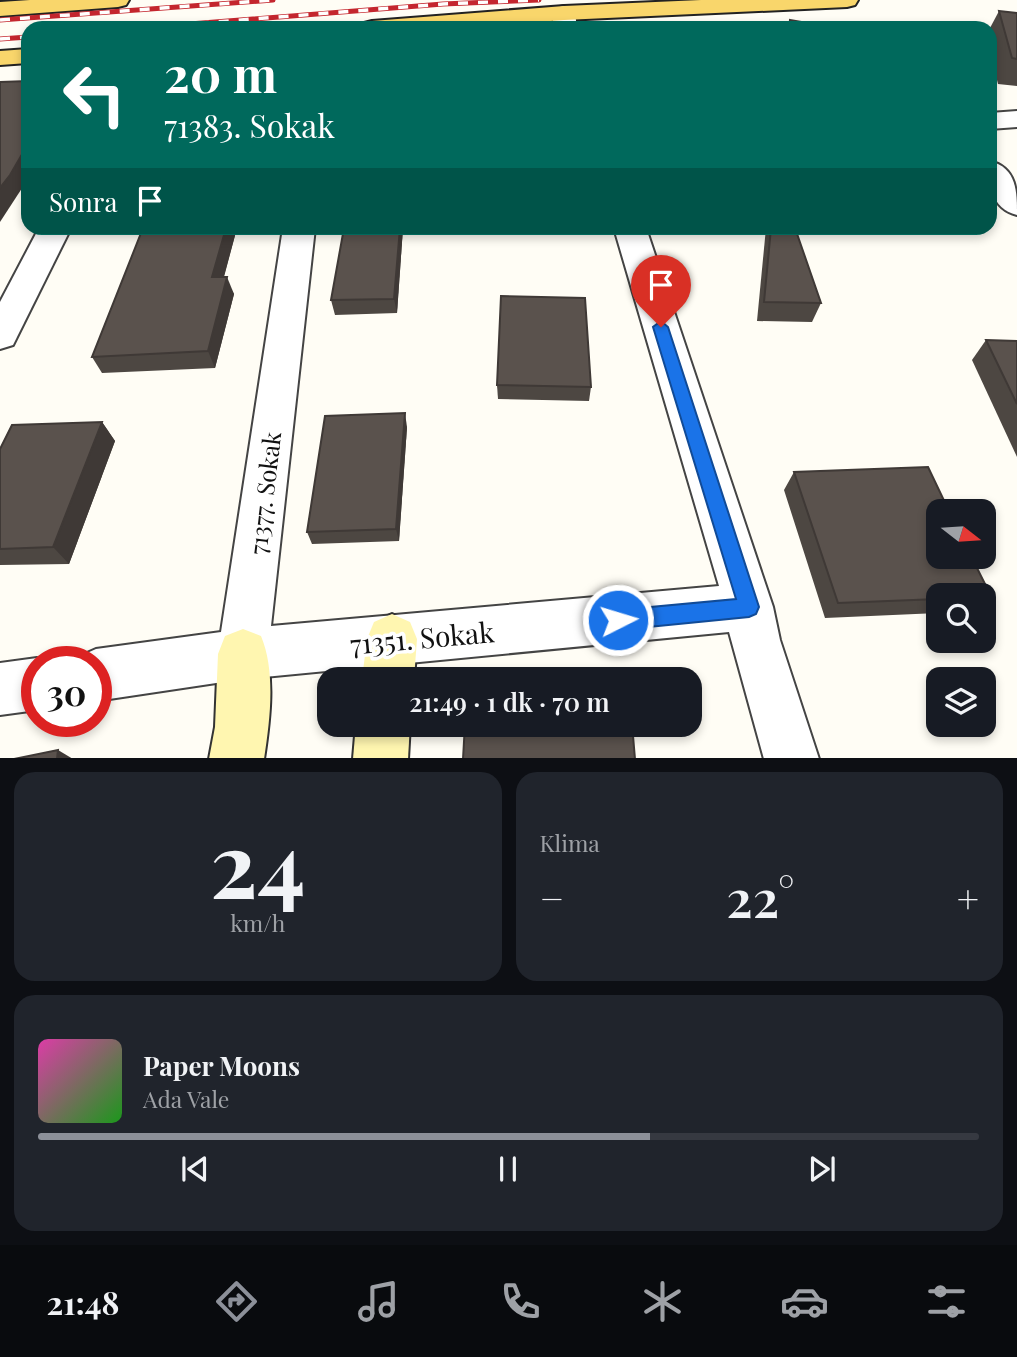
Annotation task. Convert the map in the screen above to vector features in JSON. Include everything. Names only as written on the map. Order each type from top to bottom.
[{"type":"main road","points":[[0,9],[118,0]]},
{"type":"main road","points":[[565,21],[846,0]]},
{"type":"main road","points":[[0,58],[21,56]]},
{"type":"street","points":[[997,121],[1017,120]]},
{"type":"street","points":[[997,179],[1017,205]]},
{"type":"street","points":[[0,336],[12,290],[50,235]]},
{"type":"street","name":"71377. Sokak","points":[[236,758],[242,727],[243,654],[298,235]]},
{"type":"street","points":[[632,235],[749,607],[755,640],[792,758]]},
{"type":"street","name":"71351. Sokak","points":[[112,673],[243,654],[390,659],[749,607]]},
{"type":"street","points":[[0,689],[21,686]]},
{"type":"street","points":[[380,758],[382,737]]},
{"type":"building","points":[[999,11],[1017,13],[1017,59],[1012,58]]},
{"type":"building","points":[[21,81],[21,156],[0,188],[0,82]]},
{"type":"building","points":[[140,235],[224,235],[212,277],[227,277],[208,351],[92,357]]},
{"type":"building","points":[[343,235],[399,235],[394,299],[331,300]]},
{"type":"building","points":[[770,235],[797,235],[821,303],[764,302]]},
{"type":"building","points":[[501,296],[585,298],[591,387],[497,385]]},
{"type":"building","points":[[986,340],[1017,341],[1017,404]]},
{"type":"building","points":[[405,413],[396,529],[307,532],[325,416]]},
{"type":"building","points":[[102,422],[53,547],[0,549],[0,449],[12,425]]},
{"type":"building","points":[[928,467],[943,499],[926,499],[926,569],[978,569],[984,583],[926,583],[926,599],[838,603],[794,472]]},
{"type":"building","points":[[464,737],[633,737],[635,758],[463,758]]},
{"type":"building","points":[[58,750],[57,758],[19,758]]},
{"type":"railway","points":[[0,20],[273,0]]},
{"type":"railway","points":[[228,21],[443,4],[539,0]]},
{"type":"railway","points":[[0,39],[21,38]]},
{"type":"route","points":[[618,620],[749,607],[661,327]]}]
